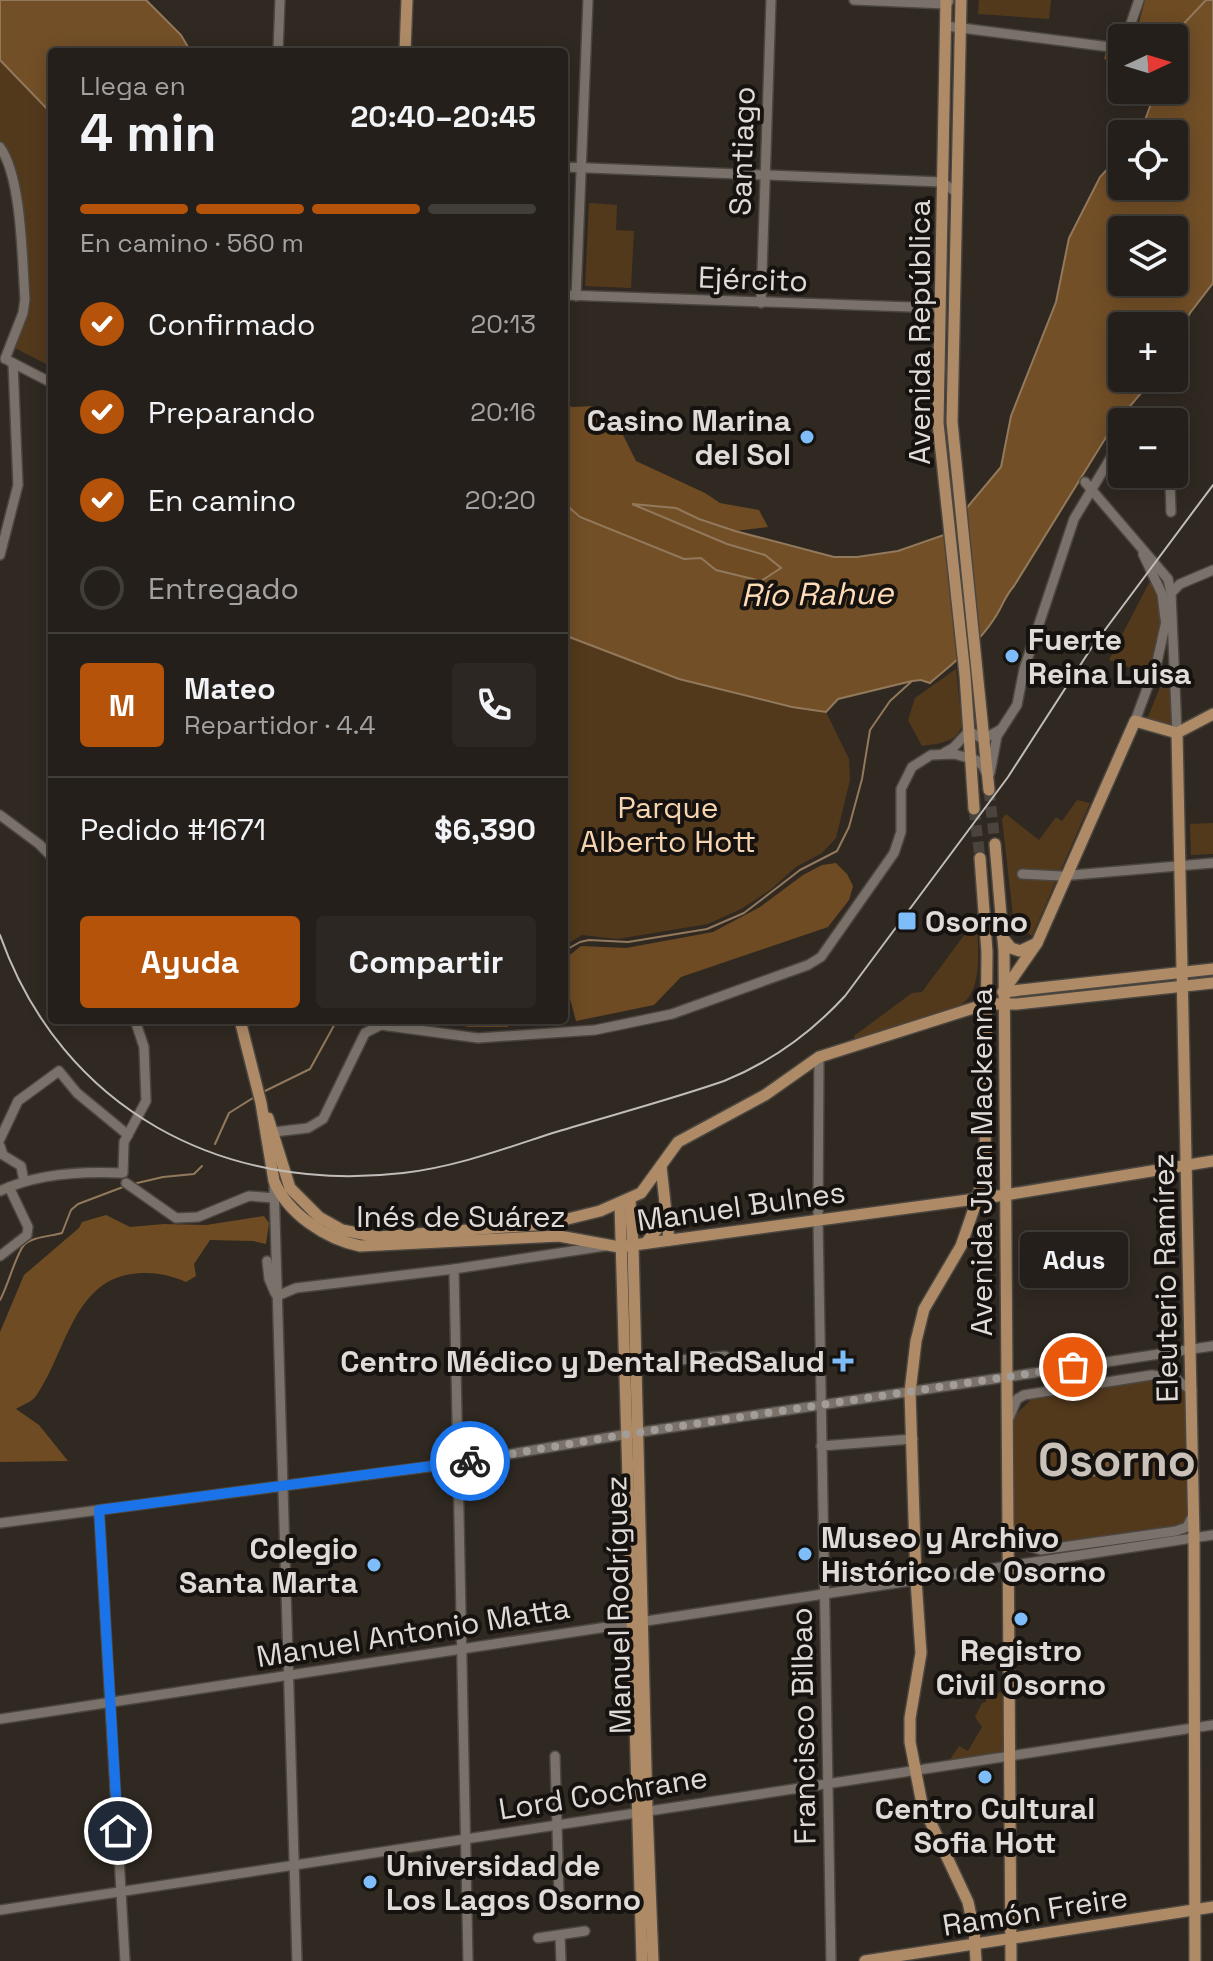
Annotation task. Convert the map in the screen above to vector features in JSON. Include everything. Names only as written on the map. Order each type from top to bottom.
[{"type":"main road","points":[[405,48],[407,0]]},
{"type":"main road","name":"Avenida República","points":[[961,0],[951,400],[956,481],[983,739]]},
{"type":"main road","name":"Avenida República","points":[[947,1],[938,423],[969,731]]},
{"type":"main road","points":[[1002,998],[1037,943],[1135,721],[1177,733],[1213,714]]},
{"type":"main road","points":[[969,731],[974,809]]},
{"type":"main road","name":"Eleuterio Ramírez","points":[[1177,733],[1194,1512],[1195,1961]]},
{"type":"main road","points":[[983,739],[988,787]]},
{"type":"main road","name":"Avenida Juan Mackenna","points":[[995,844],[1003,938],[1011,1961]]},
{"type":"main road","name":"Avenida Juan Mackenna","points":[[976,1944],[968,1902],[922,1804],[913,1770],[910,1718],[921,1653],[910,1392],[913,1355],[924,1309],[961,1246],[978,1197],[986,1147],[986,921],[980,858]]},
{"type":"main road","points":[[1003,938],[1011,948],[1020,951],[1037,943]]},
{"type":"main road","points":[[645,1189],[680,1140],[765,1095],[819,1057],[970,1011],[1002,998],[1081,983],[1213,969]]},
{"type":"main road","points":[[1135,978],[1136,991]]},
{"type":"main road","points":[[1112,980],[1113,994]]},
{"type":"main road","points":[[1081,983],[1083,997]]},
{"type":"main road","points":[[1002,998],[1083,997],[1213,983]]},
{"type":"main road","name":"Inés de Suárez","points":[[241,1024],[258,1088],[274,1181],[284,1198],[303,1217],[336,1239],[370,1247],[533,1226],[600,1211],[625,1202],[645,1189]]},
{"type":"main road","name":"Inés de Suárez","points":[[261,1103],[274,1132],[288,1185],[319,1217],[342,1230],[358,1235],[426,1239],[559,1236],[608,1246]]},
{"type":"main road","name":"Manuel Bulnes","points":[[608,1246],[1005,1195],[1213,1161]]},
{"type":"main road","points":[[661,1165],[669,1240]]},
{"type":"main road","points":[[634,1245],[659,1225],[662,1210],[658,1191],[653,1187],[645,1189]]},
{"type":"main road","name":"Manuel Rodríguez","points":[[625,1202],[634,1245],[636,1364],[633,1433]]},
{"type":"main road","name":"Manuel Rodríguez","points":[[634,1245],[633,1433],[642,1961]]},
{"type":"main road","name":"Manuel Rodríguez","points":[[641,1811],[653,1961]]},
{"type":"main road","name":"Ramón Freire","points":[[865,1961],[1213,1907]]},
{"type":"main road","points":[[976,1944],[976,1961]]},
{"type":"street","points":[[278,48],[280,0]]},
{"type":"street","points":[[576,296],[588,0]]},
{"type":"street","name":"Santiago","points":[[761,303],[771,0]]},
{"type":"street","points":[[854,0],[947,1]]},
{"type":"street","points":[[946,26],[1110,47],[1129,29],[1139,0]]},
{"type":"street","points":[[0,147],[11,171],[18,211],[25,299],[6,359],[18,485],[0,555]]},
{"type":"street","points":[[568,167],[942,182],[957,193]]},
{"type":"street","name":"Ejército","points":[[568,295],[940,308]]},
{"type":"street","points":[[6,359],[48,381]]},
{"type":"street","points":[[988,787],[1000,730],[1019,698],[1024,669],[1074,519],[1108,467]]},
{"type":"street","points":[[1085,482],[1139,546],[1171,593]]},
{"type":"street","points":[[1170,488],[1171,512]]},
{"type":"street","points":[[1135,721],[1151,682],[1171,593],[1180,584],[1213,570]]},
{"type":"street","points":[[1158,573],[1195,577]]},
{"type":"street","points":[[1158,573],[1164,601],[1164,634]]},
{"type":"street","points":[[1174,679],[1178,662],[1176,595],[1180,584]]},
{"type":"street","name":"Eleuterio Ramírez","points":[[1171,593],[1177,733]]},
{"type":"street","points":[[274,1132],[308,1128],[323,1119],[365,1033],[373,1027],[388,1026],[478,1038],[595,1030],[672,1014],[816,962],[899,843],[901,789],[907,773],[924,758],[953,748],[969,731],[983,739],[1000,730]]},
{"type":"street","points":[[943,753],[971,758],[983,766],[988,787]]},
{"type":"street","points":[[943,753],[963,763],[972,776]]},
{"type":"street","points":[[0,815],[48,853]]},
{"type":"street","points":[[1022,874],[1068,875],[1213,863]]},
{"type":"street","points":[[127,1181],[124,1142],[146,1101],[144,1047],[136,1024]]},
{"type":"street","name":"Francisco Bilbao","points":[[819,1057],[818,1220],[831,1961]]},
{"type":"street","points":[[0,1139],[18,1101],[59,1071],[77,1093],[128,1135]]},
{"type":"street","points":[[0,1146],[3,1155],[21,1166],[24,1181]]},
{"type":"street","points":[[0,1256],[27,1235],[28,1227],[5,1189],[24,1181],[82,1174],[127,1181],[176,1218],[198,1217],[249,1196],[275,1198]]},
{"type":"street","points":[[274,1181],[297,1961]]},
{"type":"street","name":"Manuel Bulnes","points":[[277,1296],[296,1288],[608,1246]]},
{"type":"street","points":[[267,1261],[270,1283],[277,1296]]},
{"type":"street","points":[[454,1269],[468,1961]]},
{"type":"street","points":[[0,1523],[457,1463],[633,1433],[1213,1346]]},
{"type":"street","points":[[636,1364],[725,1356]]},
{"type":"street","points":[[1007,1421],[1017,1399],[1032,1393],[1152,1375],[1176,1379],[1192,1391]]},
{"type":"street","points":[[821,1446],[913,1439]]},
{"type":"street","points":[[99,1510],[125,1961]]},
{"type":"street","points":[[1008,1527],[1029,1546],[1041,1550],[1176,1531],[1187,1527],[1194,1512]]},
{"type":"street","name":"Manuel Antonio Matta","points":[[0,1719],[1213,1535]]},
{"type":"street","name":"Lord Cochrane","points":[[0,1910],[1213,1725]]},
{"type":"street","points":[[555,1756],[559,1895]]},
{"type":"street","points":[[538,1938],[585,1931]]},
{"type":"street","points":[[560,1935],[561,1961]]},
{"type":"green space","points":[[979,0],[1051,0],[1049,19],[978,14]]},
{"type":"green space","points":[[0,60],[48,110],[48,365],[13,347],[28,310],[21,213],[0,144]]},
{"type":"green space","points":[[589,203],[617,205],[616,230],[634,231],[631,288],[585,286]]},
{"type":"green space","points":[[1150,581],[1161,615],[1150,675],[1109,660]]},
{"type":"green space","name":"Parque Alberto Hott","points":[[568,637],[679,679],[792,707],[826,712],[849,759],[850,780],[836,838],[822,853],[796,867],[770,890],[741,909],[708,924],[617,939],[582,935],[568,944]]},
{"type":"green space","points":[[956,669],[962,725],[956,736],[946,742],[922,746],[908,720],[915,698]]},
{"type":"green space","points":[[1167,670],[1172,670],[1174,728],[1150,724],[1148,717]]},
{"type":"green space","points":[[1077,800],[1090,803],[1032,936],[1014,924],[1002,819],[1006,814],[1039,840],[1056,817],[1062,821]]},
{"type":"green space","points":[[1213,823],[1213,854],[1191,855],[1190,824]]},
{"type":"green space","points":[[977,918],[978,969],[972,993],[965,1002],[955,1008],[855,1040],[854,1036],[912,993],[922,992]]},
{"type":"green space","points":[[1159,1377],[1187,1393],[1188,1520],[1177,1528],[1039,1547],[1013,1527],[1011,1419],[1034,1397]]},
{"type":"green space","points":[[1010,1692],[1010,1754],[948,1763],[959,1746],[968,1751],[982,1727],[975,1717],[982,1703],[986,1702],[986,1693]]},
{"type":"shaded area","points":[[1145,0],[1206,0],[1183,24],[1139,24]]},
{"type":"shaded area","points":[[568,405],[595,406],[602,417],[619,427],[636,461],[720,503],[759,510],[768,527],[735,531],[676,508],[636,505],[727,544],[765,555],[781,568],[761,581],[716,570],[701,558],[685,559],[580,517],[568,506]]},
{"type":"shaded area","points":[[836,863],[853,886],[849,900],[828,927],[681,977],[654,1005],[576,1021],[568,994],[568,954],[581,946],[626,948],[713,932],[760,907],[822,865]]},
{"type":"shaded area","points":[[450,1024],[508,1024],[508,1027]]},
{"type":"shaded area","points":[[106,1215],[130,1227],[206,1225],[264,1216],[269,1223],[266,1244],[210,1240],[194,1264],[196,1276],[186,1282],[156,1274],[134,1274],[108,1282],[93,1293],[71,1325],[36,1396],[16,1409],[39,1425],[68,1461],[0,1462],[0,1332],[24,1275],[79,1228],[82,1222]]},
{"type":"water","points":[[0,0],[146,0],[181,35],[189,48],[48,48],[48,110],[0,60]]},
{"type":"water","name":"Río Rahue","points":[[1206,0],[1213,0],[1213,283],[1188,317],[1188,312],[1108,312],[1108,392],[1142,392],[1128,408],[1108,408],[1108,434],[997,615],[956,661],[930,683],[912,681],[838,699],[826,712],[792,707],[679,679],[568,637],[568,506],[580,517],[684,559],[701,558],[716,570],[761,581],[781,568],[765,555],[727,544],[632,504],[676,508],[735,531],[834,557],[898,551],[944,535],[1001,467],[1011,416],[1056,302],[1069,238],[1100,177],[1108,168],[1108,200],[1188,200],[1188,120],[1145,120],[1151,104],[1188,104],[1188,24],[1183,24]]},
{"type":"water","points":[[1121,1452],[1124,1472],[1080,1477],[1078,1457]]},
{"type":"waterway","points":[[568,949],[589,940],[628,942],[707,929],[744,913],[800,870],[837,851],[849,827],[862,779],[870,730],[890,701],[912,681]]},
{"type":"waterway","points":[[265,1091],[310,1069],[335,1024]]},
{"type":"waterway","points":[[215,1144],[229,1113],[256,1096]]},
{"type":"waterway","points":[[133,1184],[194,1174],[202,1166]]},
{"type":"waterway","points":[[0,1300],[18,1255],[27,1242],[62,1233],[71,1210],[78,1204],[123,1187]]},
{"type":"tunnel","points":[[989,790],[995,844]]},
{"type":"tunnel","points":[[974,809],[980,858]]},
{"type":"railway","points":[[0,935],[28,996],[64,1049],[107,1093],[157,1128],[213,1153],[273,1169],[337,1176],[423,1170],[481,1156],[724,1081],[758,1065],[789,1045],[845,996],[1008,777],[1090,650],[1213,485]]},
{"type":"way so far","points":[[470,1461],[1073,1367]]},
{"type":"place","name":"Casino Marina del Sol","points":[[807,437]]},
{"type":"place","name":"Fuerte Reina Luisa","points":[[1012,656]]},
{"type":"place","name":"Osorno","points":[[907,921]]},
{"type":"place","name":"Centro Médico y Dental RedSalud","points":[[843,1361]]},
{"type":"place","name":"Adus","points":[[1073,1367]]},
{"type":"place","name":"Museo y Archivo Histórico de Osorno","points":[[805,1554]]},
{"type":"place","name":"Colegio Santa Marta","points":[[374,1565]]},
{"type":"place","name":"Registro Civil Osorno","points":[[1021,1619]]},
{"type":"place","name":"Centro Cultural Sofia Hott","points":[[985,1777]]},
{"type":"place","name":"Universidad de Los Lagos Osorno","points":[[370,1882]]},
{"type":"district","name":"Osorno","points":[[1117,1460]]},
{"type":"route","points":[[118,1831],[99,1510],[470,1461]]}]
